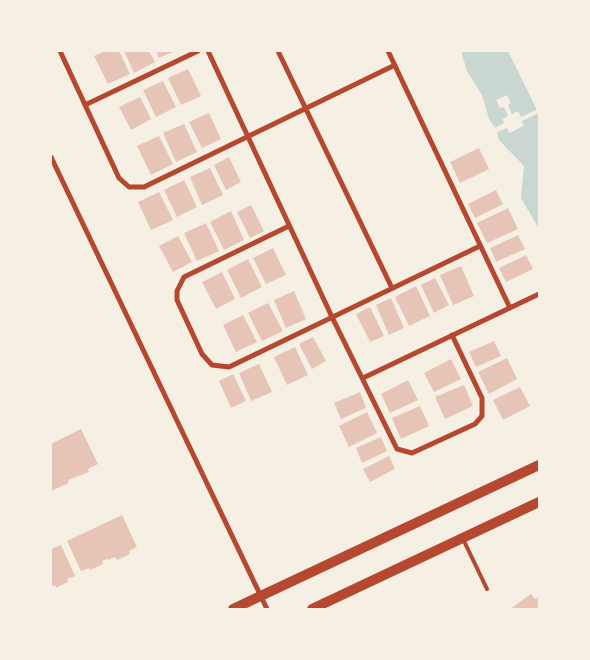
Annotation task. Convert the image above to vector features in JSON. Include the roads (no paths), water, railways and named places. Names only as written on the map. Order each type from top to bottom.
[{"type":"main road","points":[[233,609],[539,465]]},
{"type":"main road","points":[[312,609],[539,502]]},
{"type":"street","points":[[60,51],[119,178],[129,187],[144,188],[395,65]]},
{"type":"street","points":[[85,105],[198,51]]},
{"type":"street","points":[[208,51],[332,317],[397,449],[412,453],[475,424],[482,416],[482,398],[452,335]]},
{"type":"street","points":[[278,51],[392,288]]},
{"type":"street","points":[[388,51],[510,308]]},
{"type":"street","points":[[51,157],[266,609]]},
{"type":"street","points":[[289,226],[184,277],[177,291],[177,300],[202,354],[212,365],[229,367],[480,246]]},
{"type":"street","points":[[363,378],[539,294]]},
{"type":"lane","points":[[462,538],[487,589]]}]
